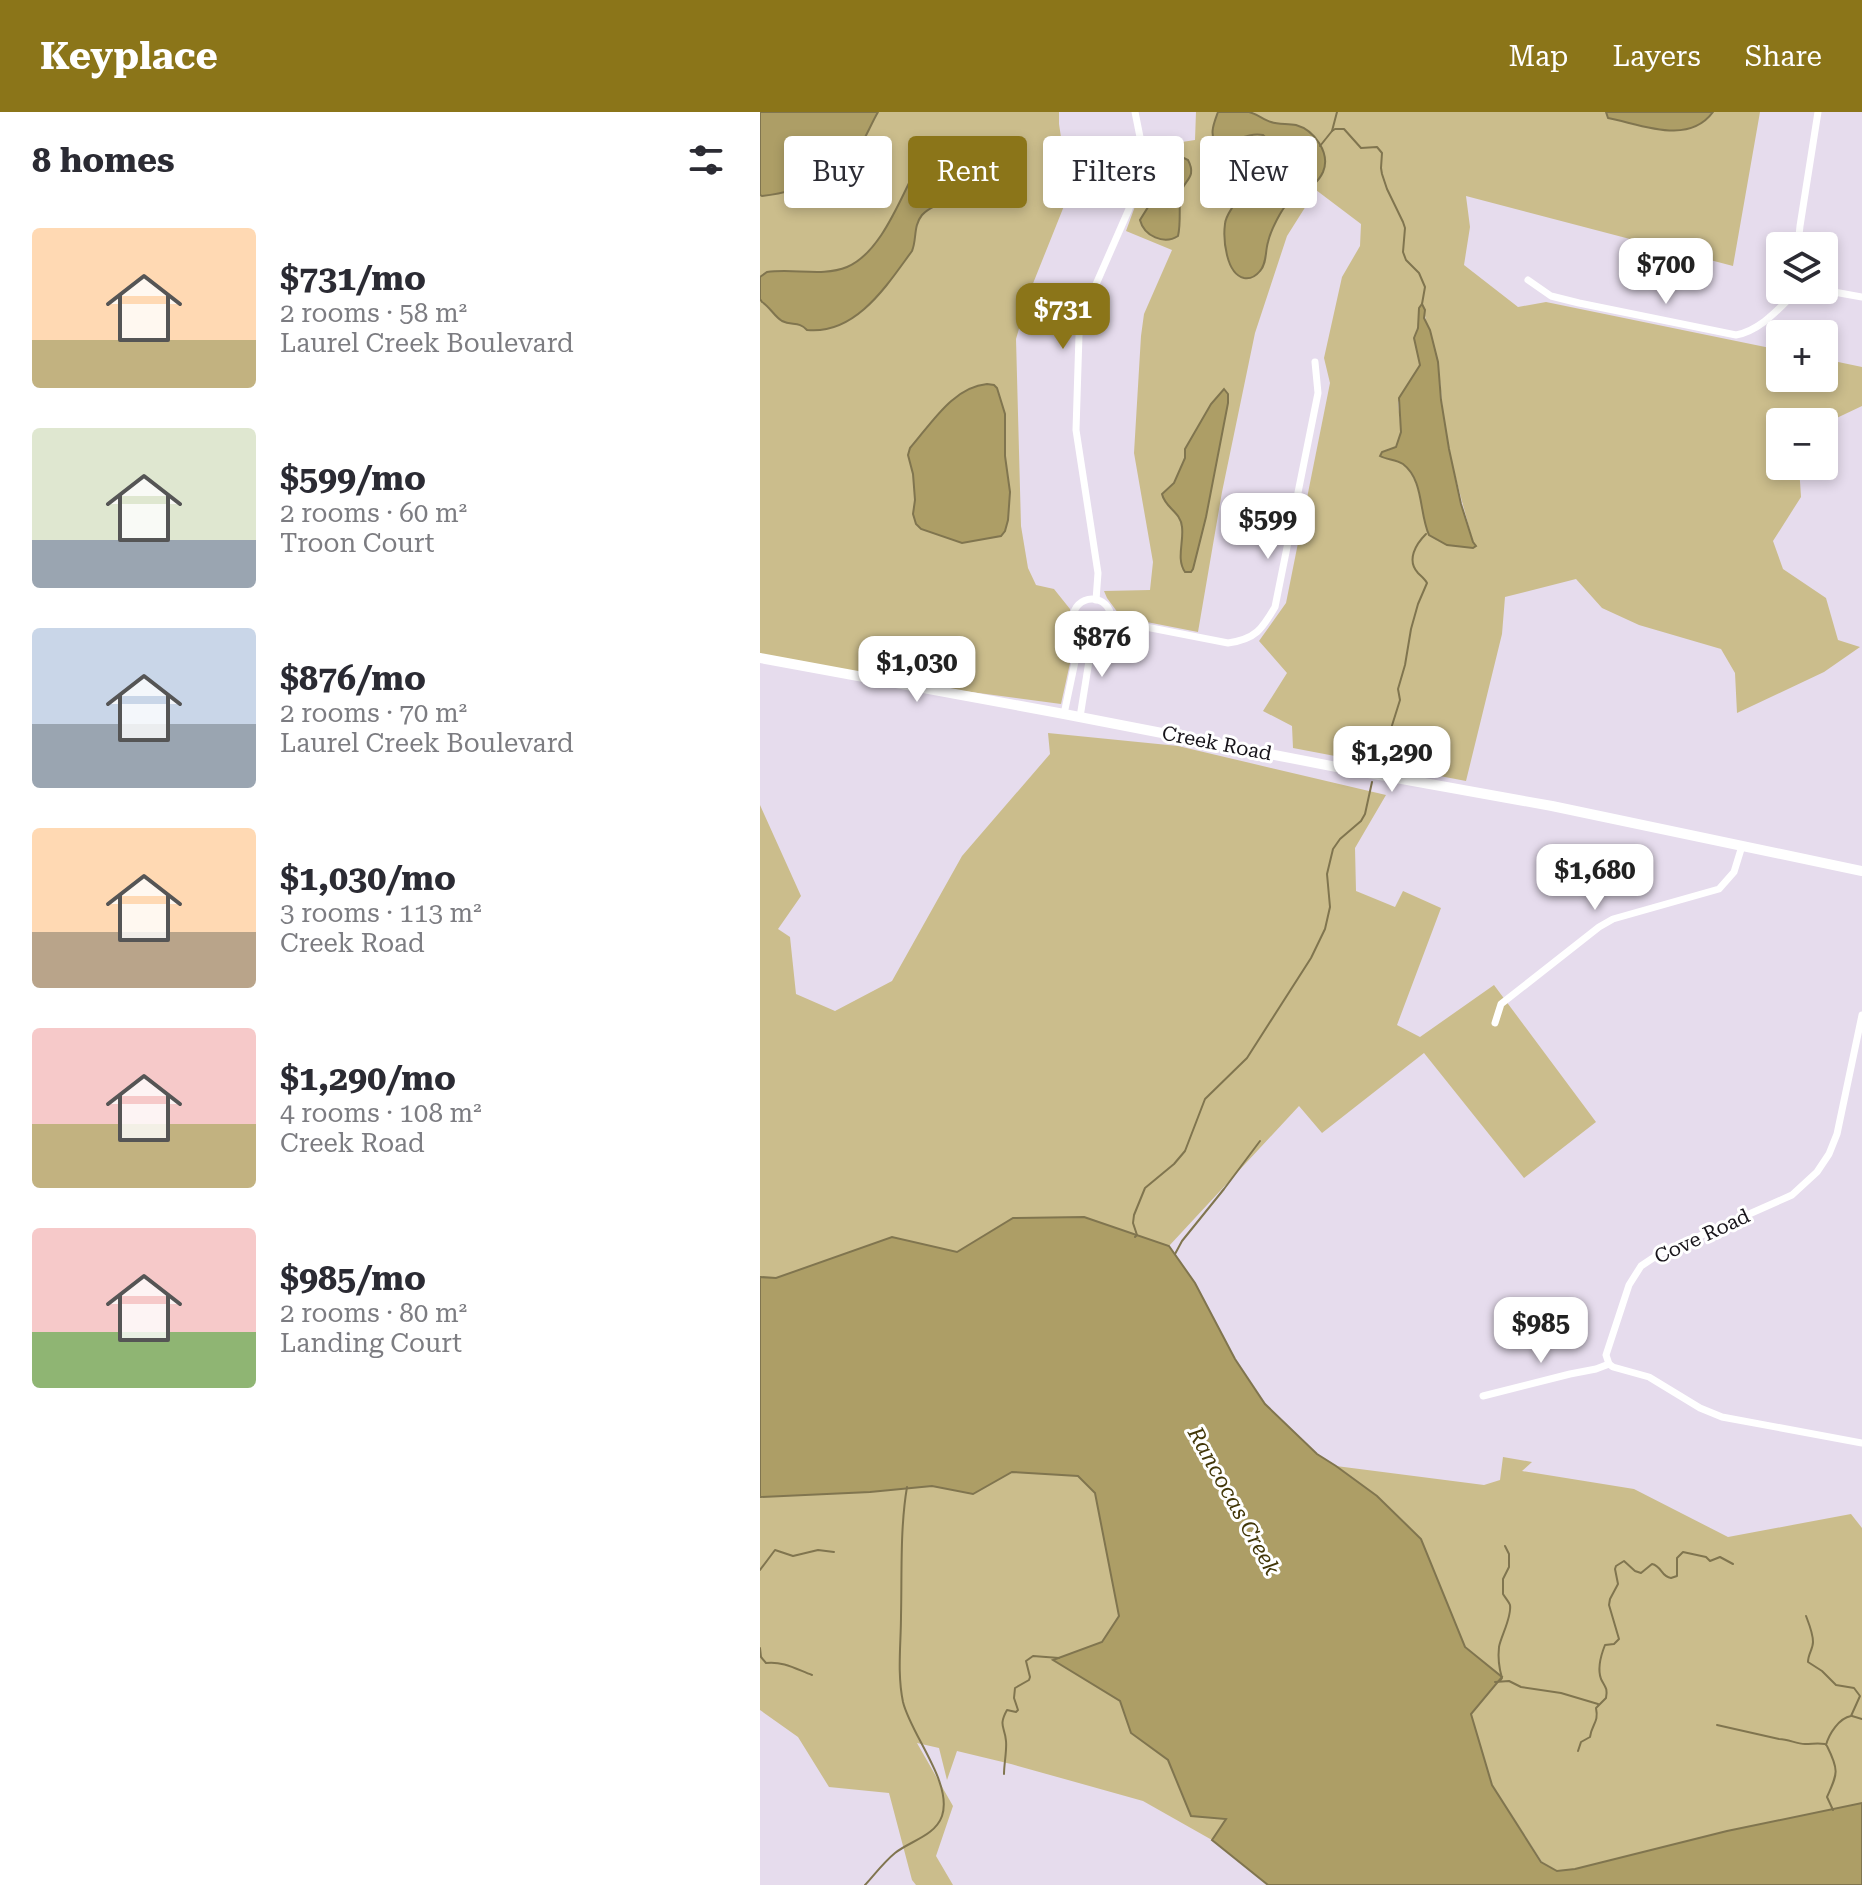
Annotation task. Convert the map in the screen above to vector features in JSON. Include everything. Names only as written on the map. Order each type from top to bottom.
[{"type":"main road","name":"Creek Road","points":[[760,658],[1552,806],[1862,871]]},
{"type":"street","points":[[1096,600],[1098,573],[1076,430],[1079,335],[1090,298],[1129,209],[1142,170],[1135,112]]},
{"type":"street","points":[[1799,232],[1818,112]]},
{"type":"street","points":[[1528,280],[1551,296],[1736,335],[1761,325],[1783,304]]},
{"type":"street","points":[[1838,293],[1862,297]]},
{"type":"street","points":[[1110,620],[1228,643],[1243,641],[1263,628],[1275,607],[1318,393],[1315,362]]},
{"type":"street","points":[[1096,600],[1108,608],[1110,620],[1106,630],[1093,636],[1081,633],[1074,623],[1074,611],[1083,601],[1096,600]]},
{"type":"street","points":[[1064,714],[1081,633]]},
{"type":"street","points":[[1080,717],[1093,636]]},
{"type":"street","points":[[1495,1023],[1501,1004],[1599,927],[1613,919],[1719,889],[1734,872],[1742,846]]},
{"type":"street","name":"Cove Road","points":[[1609,1364],[1606,1355],[1629,1285],[1641,1266],[1659,1254],[1792,1195],[1817,1172],[1837,1134],[1862,1015]]},
{"type":"street","points":[[1483,1396],[1609,1364],[1649,1377],[1700,1408],[1722,1417],[1862,1443]]},
{"type":"shaded area","points":[[760,112],[1059,112],[1061,136],[1043,136],[1043,208],[1063,208],[1030,291],[1016,339],[1021,526],[1028,568],[1036,585],[1054,589],[1070,609],[1076,636],[1061,704],[881,680],[760,656]]},
{"type":"shaded area","points":[[1196,112],[1760,112],[1733,266],[1466,196],[1470,227],[1464,265],[1518,307],[1546,302],[1766,347],[1766,392],[1838,392],[1838,362],[1862,367],[1862,406],[1838,417],[1838,408],[1766,408],[1766,480],[1800,480],[1801,497],[1773,541],[1783,569],[1826,598],[1838,640],[1860,647],[1824,672],[1737,713],[1735,673],[1721,649],[1639,625],[1602,608],[1576,579],[1505,597],[1502,634],[1466,781],[1293,748],[1292,726],[1263,711],[1287,673],[1259,641],[1286,603],[1330,383],[1324,358],[1342,277],[1360,246],[1361,224],[1317,191],[1317,136],[1200,136],[1200,208],[1305,208],[1287,236],[1255,333],[1222,492],[1198,632],[1121,617],[1104,591],[1150,590],[1153,562],[1134,453],[1141,336],[1144,314],[1172,250],[1126,231],[1134,208],[1184,208],[1184,142],[1195,140]],"holes":[[[1424,307],[1438,366],[1447,440],[1476,546],[1473,548],[1447,545],[1429,535],[1412,475],[1400,462],[1381,457],[1380,454],[1396,447],[1401,432],[1398,402],[1420,365],[1414,338]]]},
{"type":"shaded area","points":[[1048,733],[1178,746],[1386,795],[1355,848],[1356,891],[1395,907],[1403,891],[1441,908],[1397,1025],[1420,1037],[1494,985],[1596,1122],[1524,1178],[1424,1053],[1322,1133],[1299,1106],[1169,1246],[1084,1217],[1013,1218],[957,1252],[892,1237],[776,1278],[760,1277],[760,805],[801,896],[778,929],[790,937],[796,994],[835,1011],[892,981],[962,856],[1050,754]]},
{"type":"shaded area","points":[[1503,1457],[1532,1462],[1522,1471],[1634,1489],[1728,1537],[1851,1514],[1862,1528],[1862,1803],[1727,1831],[1575,1869],[1557,1871],[1542,1862],[1492,1785],[1471,1713],[1501,1677],[1465,1647],[1421,1539],[1377,1496],[1336,1466],[1484,1485],[1500,1480]]},
{"type":"shaded area","points":[[1012,1472],[1078,1476],[1095,1493],[1119,1616],[1102,1642],[1054,1660],[1120,1701],[1131,1732],[1168,1760],[1191,1816],[1227,1819],[1212,1840],[1143,1801],[957,1751],[947,1780],[939,1748],[917,1743],[953,1806],[936,1856],[953,1885],[916,1885],[912,1880],[889,1793],[829,1787],[798,1737],[760,1710],[760,1497],[932,1486],[973,1494]]},
{"type":"water","points":[[760,112],[878,112],[865,136],[784,136],[784,192],[760,195]]},
{"type":"water","points":[[1218,112],[1249,112],[1274,123],[1293,124],[1314,136],[1214,136]]},
{"type":"water","points":[[1606,112],[1713,112],[1691,128],[1663,130],[1608,118]]},
{"type":"water","points":[[1317,140],[1325,157],[1317,181]]},
{"type":"water","points":[[1184,158],[1191,166],[1184,186]]},
{"type":"water","points":[[908,185],[908,208],[931,208],[917,224],[912,251],[881,292],[855,316],[841,325],[807,330],[782,321],[762,302],[760,277],[767,272],[838,270],[858,261],[877,241]]},
{"type":"water","points":[[1147,208],[1180,208],[1178,236],[1173,239],[1155,237],[1146,231],[1140,220]]},
{"type":"water","points":[[1232,208],[1284,208],[1270,235],[1265,261],[1257,274],[1244,278],[1233,270],[1227,255],[1226,220]]},
{"type":"water","points":[[1422,304],[1438,362],[1449,449],[1461,504],[1476,546],[1473,548],[1447,545],[1429,535],[1415,479],[1400,462],[1380,456],[1382,452],[1396,447],[1401,432],[1399,398],[1420,365],[1414,338]]},
{"type":"water","points":[[987,384],[997,388],[1005,414],[1005,456],[1010,492],[1008,520],[1001,536],[962,543],[921,529],[916,524],[913,474],[908,455],[910,448],[953,399]]},
{"type":"water","points":[[1224,389],[1228,394],[1228,403],[1206,517],[1193,569],[1185,572],[1181,562],[1181,522],[1162,494],[1174,483],[1185,458],[1185,449],[1211,404]]},
{"type":"water","name":"Rancocas Creek","points":[[1084,1217],[1169,1246],[1195,1283],[1235,1359],[1265,1404],[1317,1454],[1377,1496],[1421,1539],[1465,1647],[1502,1677],[1471,1714],[1492,1785],[1541,1862],[1557,1871],[1575,1869],[1727,1831],[1862,1803],[1862,1885],[1268,1885],[1212,1840],[1226,1819],[1191,1816],[1168,1760],[1131,1733],[1120,1701],[1053,1660],[1102,1642],[1119,1616],[1095,1493],[1078,1476],[1012,1472],[973,1494],[932,1486],[760,1497],[760,1277],[776,1278],[892,1237],[957,1252],[1013,1218]]},
{"type":"waterway","points":[[1320,146],[1332,131],[1337,112]]},
{"type":"waterway","points":[[1332,131],[1344,129],[1361,148],[1377,147],[1382,153],[1382,174],[1405,228],[1403,252],[1425,287],[1422,304]]},
{"type":"waterway","points":[[1376,768],[1400,700],[1398,689],[1411,629],[1427,583],[1413,563],[1416,547],[1426,534]]},
{"type":"waterway","points":[[1135,1237],[1134,1215],[1145,1188],[1185,1151],[1205,1099],[1247,1058],[1311,958],[1325,929],[1330,907],[1327,874],[1333,849],[1361,821],[1372,782]]},
{"type":"waterway","points":[[1175,1254],[1260,1141]]},
{"type":"waterway","points":[[865,1885],[895,1853],[934,1829],[942,1816],[944,1803],[937,1774],[907,1715],[901,1691],[902,1551],[907,1487]]},
{"type":"waterway","points":[[1500,1681],[1499,1647],[1510,1610],[1503,1594],[1503,1579],[1509,1567],[1509,1554],[1505,1546]]},
{"type":"waterway","points":[[760,1570],[775,1550],[793,1556],[818,1550],[834,1552]]},
{"type":"waterway","points":[[1578,1751],[1581,1742],[1590,1737],[1597,1717],[1596,1708],[1606,1698],[1599,1670],[1605,1645],[1614,1644],[1619,1639],[1609,1605],[1618,1584],[1616,1566],[1624,1561],[1641,1573],[1652,1564],[1671,1578],[1677,1576],[1677,1558],[1683,1552],[1706,1557],[1710,1561],[1720,1557],[1733,1564]]},
{"type":"waterway","points":[[1806,1616],[1813,1642],[1808,1662],[1836,1685],[1854,1688],[1860,1696],[1851,1716],[1835,1727],[1826,1745]]},
{"type":"waterway","points":[[760,1648],[761,1657],[766,1663],[784,1664],[812,1675]]},
{"type":"waterway","points":[[1004,1774],[1006,1745],[1003,1720],[1007,1710],[1018,1710],[1015,1688],[1030,1677],[1026,1661],[1033,1656],[1059,1658]]},
{"type":"waterway","points":[[1495,1682],[1509,1681],[1521,1687],[1561,1693],[1598,1704]]},
{"type":"waterway","points":[[1852,1716],[1862,1719]]},
{"type":"waterway","points":[[1717,1725],[1802,1744],[1825,1744]]},
{"type":"waterway","points":[[1827,1746],[1835,1766],[1835,1777],[1827,1797],[1833,1810]]}]
